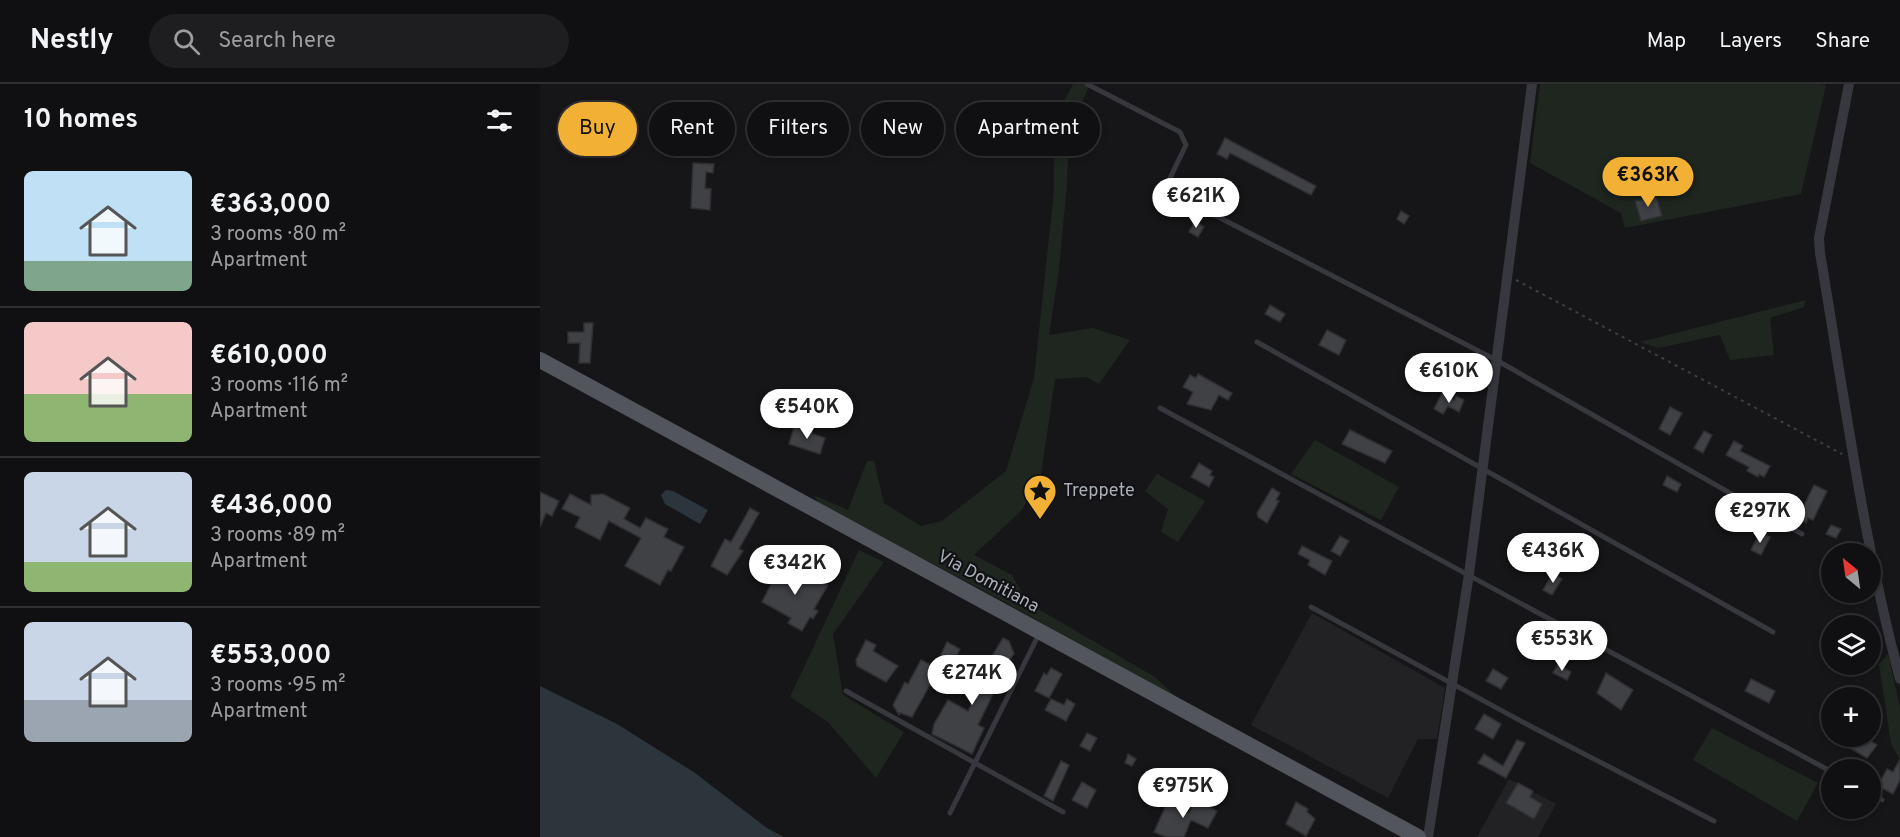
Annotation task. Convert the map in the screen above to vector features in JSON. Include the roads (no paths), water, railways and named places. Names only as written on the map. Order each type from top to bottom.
[{"type":"main road","name":"Via Domitiana","points":[[540,360],[1418,837]]},
{"type":"street","points":[[1428,837],[1470,574],[1532,84]]},
{"type":"street","points":[[1849,84],[1819,238],[1855,461],[1887,630],[1900,679]]},
{"type":"lane","points":[[1087,84],[1180,132],[1186,145],[1170,178],[1172,191],[1498,361],[1802,534]]},
{"type":"lane","points":[[1257,342],[1773,632]]},
{"type":"lane","points":[[1160,408],[1821,766]]},
{"type":"lane","points":[[1311,607],[1714,821]]},
{"type":"lane","points":[[950,813],[1040,632]]},
{"type":"lane","points":[[846,691],[1063,812]]},
{"type":"place","name":"Treppete","points":[[1040,520]]}]
